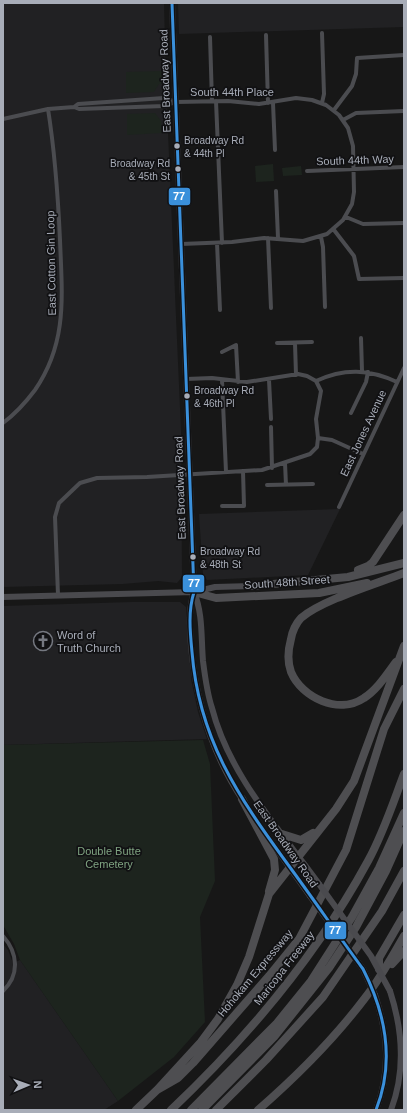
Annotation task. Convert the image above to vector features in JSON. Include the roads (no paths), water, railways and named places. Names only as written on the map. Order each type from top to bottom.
[{"type":"highway","points":[[348,577],[351,572],[368,566],[373,562],[404,515]]},
{"type":"highway","name":"South 48th Street","points":[[252,586],[348,577],[404,563]]},
{"type":"highway","name":"South 48th Street","points":[[194,592],[216,598],[319,593],[404,573]]},
{"type":"highway","points":[[401,654],[374,690],[365,698],[352,704],[339,705],[327,703],[311,696],[298,684],[291,671],[288,652],[292,633],[300,619],[318,607],[404,573]]},
{"type":"highway","points":[[265,903],[274,887],[299,857],[354,782],[404,646]]},
{"type":"highway","name":"Hohokam Expressway","points":[[136,1110],[157,1090],[178,1078],[193,1063],[299,940],[346,850],[384,729],[404,689]]},
{"type":"highway","name":"Maricopa Freeway","points":[[171,1110],[242,1039],[321,940],[369,860],[383,830],[404,774]]},
{"type":"highway","points":[[157,1090],[196,1048],[218,1019],[237,985],[249,957],[265,903],[275,864],[272,854],[242,799]]},
{"type":"highway","points":[[191,1110],[276,1023],[311,982],[352,917],[375,875],[404,813]]},
{"type":"highway","points":[[282,834],[301,840],[306,839],[323,825]]},
{"type":"highway","points":[[202,1110],[274,1037],[329,968],[356,927],[386,871],[404,831]]},
{"type":"highway","points":[[216,1110],[266,1060],[323,997],[382,911],[404,871]]},
{"type":"highway","points":[[381,971],[379,958],[404,915]]},
{"type":"highway","points":[[258,1110],[320,1051],[366,997],[404,936]]},
{"type":"highway","points":[[381,971],[404,951]]},
{"type":"main road","name":"East Broadway Road","points":[[172,3],[194,592],[189,606],[192,662],[196,688],[202,714],[214,749],[242,799],[363,969],[375,995],[384,1025],[388,1056],[385,1082],[376,1110]]},
{"type":"main road","name":"South 48th Street","points":[[3,597],[194,592],[215,587],[252,586]]},
{"type":"main road","points":[[194,592],[200,607],[205,678],[216,725],[237,767],[282,834],[381,971],[390,991],[398,1021],[402,1052],[400,1082],[391,1110]]},
{"type":"street","points":[[322,33],[324,94],[322,103]]},
{"type":"street","points":[[266,35],[275,150]]},
{"type":"street","points":[[210,37],[220,243],[220,310]]},
{"type":"street","points":[[334,110],[352,86],[355,78],[357,58],[404,55]]},
{"type":"street","name":"South 44th Place","points":[[3,119],[106,100],[164,98],[176,102]]},
{"type":"street","name":"South 44th Place","points":[[74,107],[78,109],[162,107],[176,102],[214,101],[271,103],[300,98],[322,103],[334,110],[343,120],[352,142],[354,196],[346,217]]},
{"type":"street","name":"East Cotton Gin Loop","points":[[3,423],[27,400],[43,378],[56,346],[61,325],[62,306],[59,206],[48,110]]},
{"type":"street","points":[[343,120],[356,113],[404,111]]},
{"type":"street","name":"South 44th Way","points":[[307,171],[404,167]]},
{"type":"street","points":[[276,191],[278,238]]},
{"type":"street","points":[[181,244],[220,243],[268,238],[303,241],[321,237],[334,230],[346,217],[363,224],[404,223]]},
{"type":"street","points":[[334,230],[354,256],[359,279],[404,278]]},
{"type":"street","points":[[321,237],[323,247],[326,307]]},
{"type":"street","points":[[268,238],[271,308]]},
{"type":"street","points":[[361,338],[362,371]]},
{"type":"street","points":[[277,344],[312,342]]},
{"type":"street","points":[[295,343],[296,374]]},
{"type":"street","points":[[222,352],[236,345],[238,382]]},
{"type":"street","name":"East Jones Avenue","points":[[339,507],[404,368]]},
{"type":"street","points":[[316,381],[338,373],[362,371],[382,375],[398,382]]},
{"type":"street","points":[[351,413],[366,382],[368,372]]},
{"type":"street","points":[[58,595],[55,516],[59,503],[80,483],[92,479],[243,471],[272,468],[312,453],[318,445],[316,416],[321,393],[316,381],[308,376],[296,374],[269,380],[238,382],[186,379]]},
{"type":"street","points":[[222,380],[226,472]]},
{"type":"street","points":[[269,380],[270,419]]},
{"type":"street","points":[[271,427],[272,468]]},
{"type":"street","points":[[318,438],[332,440],[363,454]]},
{"type":"street","points":[[285,463],[286,485]]},
{"type":"street","points":[[222,506],[244,506],[243,471]]},
{"type":"street","points":[[267,485],[313,484]]},
{"type":"street","points":[[3,936],[13,951],[16,962],[14,975],[3,991]]},
{"type":"place","name":"Broadway Rd & 44th Pl","points":[[177,146]]},
{"type":"place","name":"Broadway Rd & 45th St","points":[[178,169]]},
{"type":"place","name":"Broadway Rd & 46th Pl","points":[[187,396]]},
{"type":"place","name":"Broadway Rd & 48th St","points":[[193,557]]},
{"type":"place","name":"Word of Truth Church","points":[[43,641]]},
{"type":"park label","name":"Double Butte Cemetery","points":[[109,857]]}]
